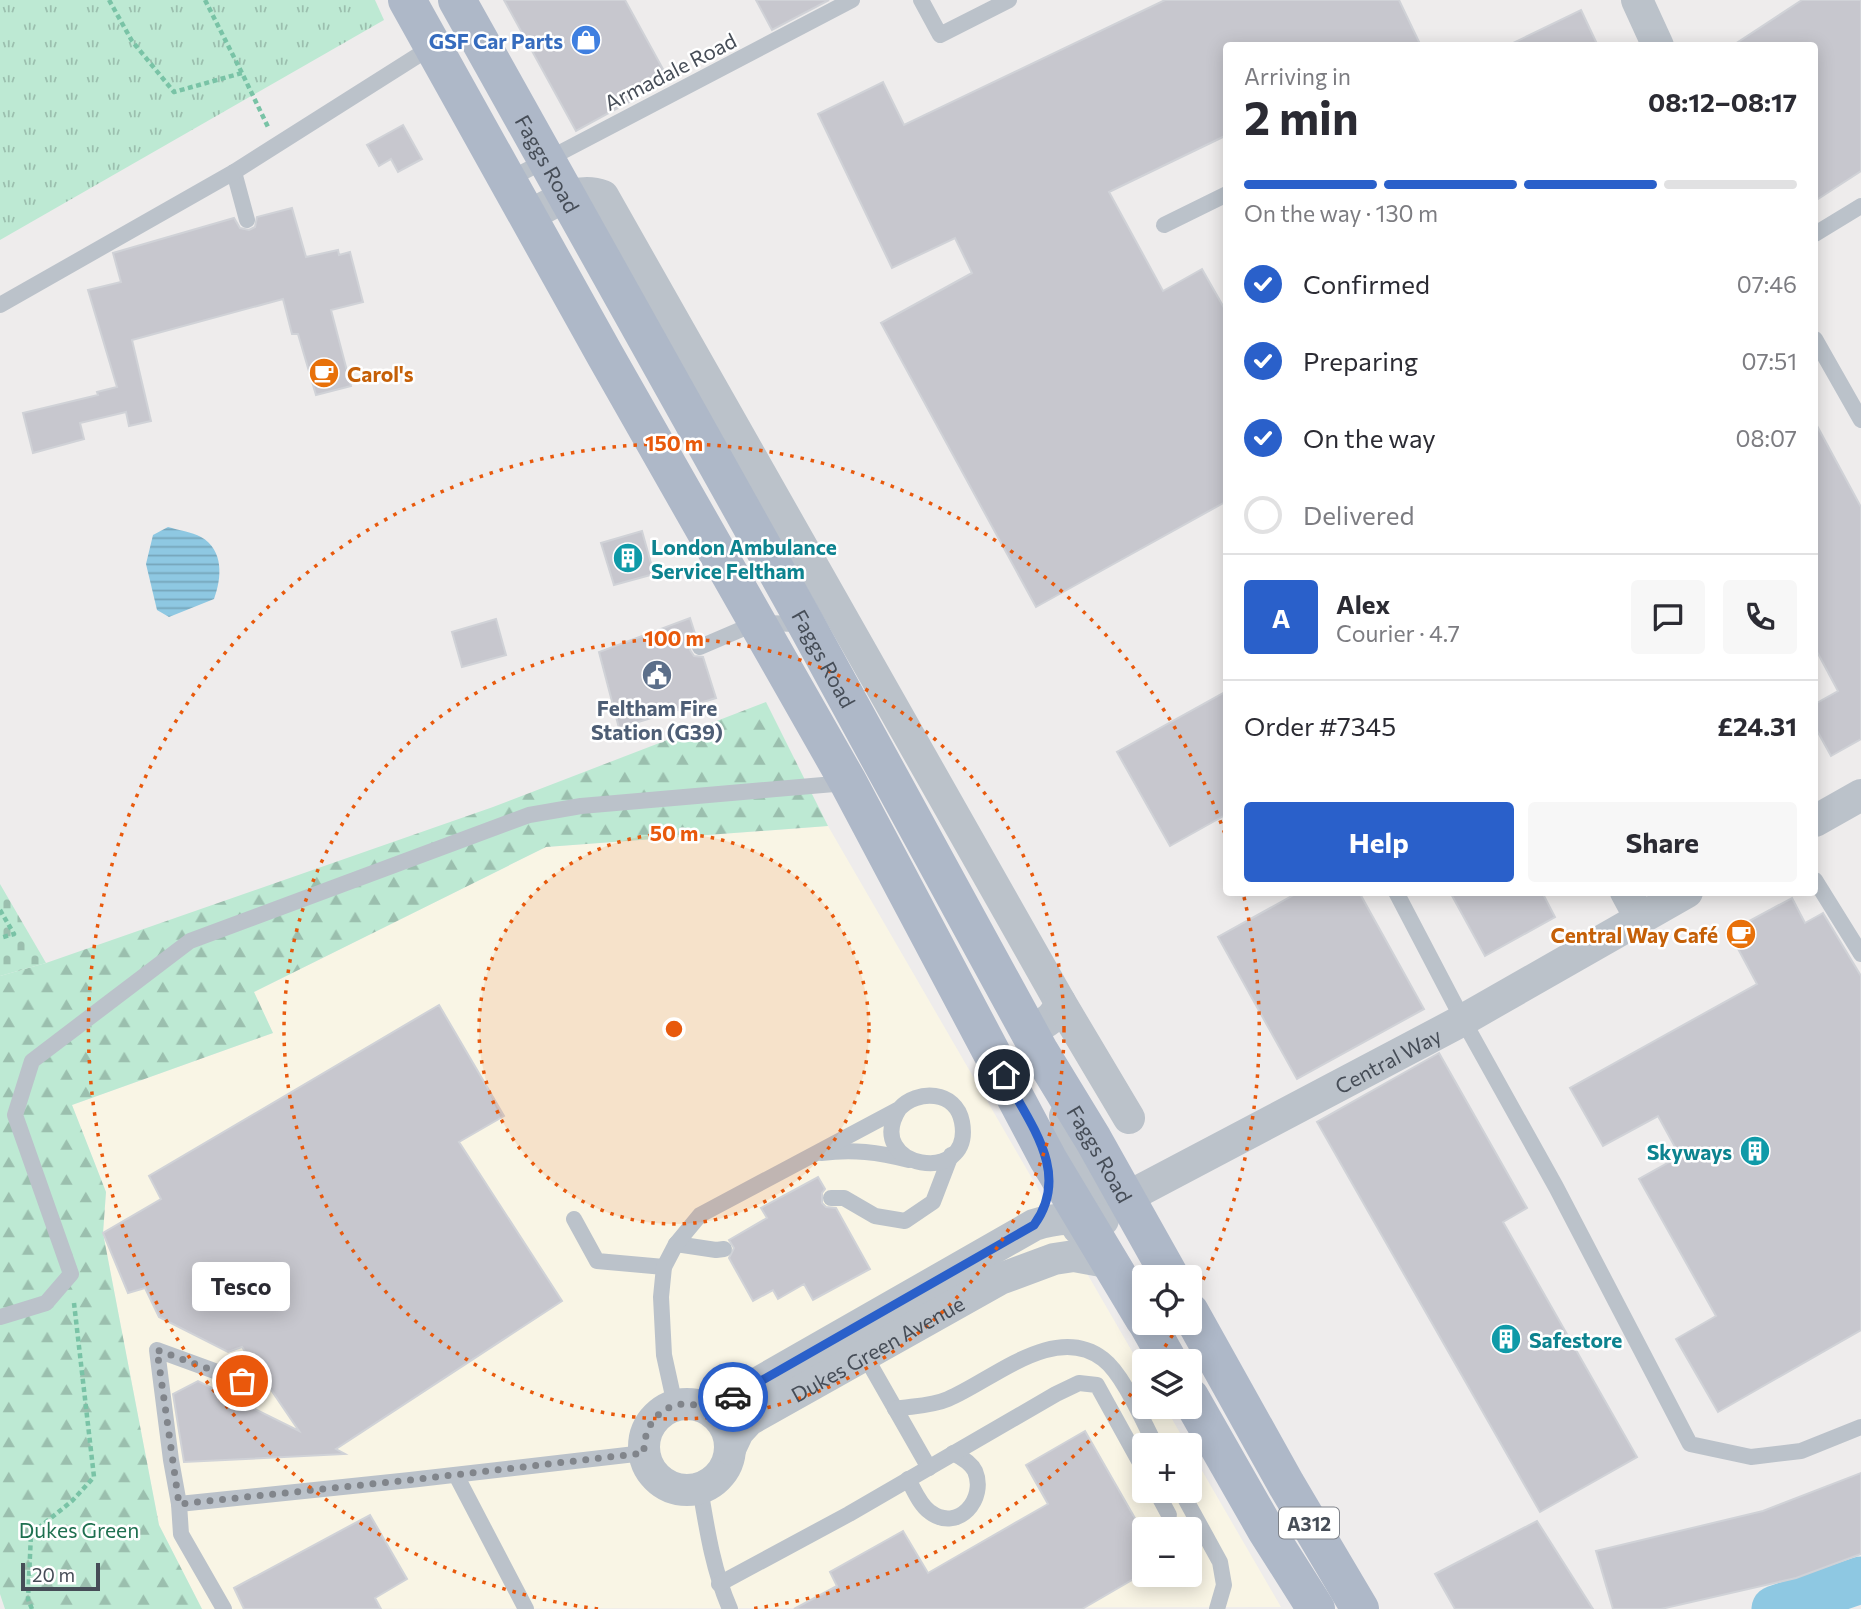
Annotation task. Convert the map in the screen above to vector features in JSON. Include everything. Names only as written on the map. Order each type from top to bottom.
[{"type":"main road","name":"Faggs Road","points":[[407,0],[848,782],[1048,1158],[1110,1213],[1153,1244],[1164,1265]]},
{"type":"main road","name":"Faggs Road","points":[[457,0],[806,624],[1035,1042],[1110,1213],[1112,1263],[1132,1297]]},
{"type":"main road","points":[[1110,1213],[1136,1265]]},
{"type":"main road","name":"A312","points":[[1202,1333],[1357,1604]]},
{"type":"main road","name":"A312","points":[[1202,1418],[1266,1530],[1316,1609]]},
{"type":"street","points":[[1637,0],[1656,42]]},
{"type":"street","points":[[528,216],[566,196],[592,192],[603,196],[1060,1002],[1129,1118]]},
{"type":"street","points":[[1818,819],[1861,795]]},
{"type":"street","name":"Central Way","points":[[1110,1213],[1463,1020],[1633,905],[1670,896]]},
{"type":"street","points":[[1035,1042],[1056,1014],[1060,1002]]},
{"type":"street","name":"Faggs Road","points":[[1034,1225],[1045,1210],[1050,1190],[1048,1158]]},
{"type":"street","points":[[1034,1225],[1051,1219],[1110,1213]]},
{"type":"street","name":"Dukes Green Avenue","points":[[730,1449],[738,1432],[749,1420],[1110,1213]]},
{"type":"street","name":"Dukes Green Avenue","points":[[689,1405],[728,1400],[1034,1225]]},
{"type":"street","name":"Dukes Green Avenue","points":[[999,1279],[1054,1259],[1074,1256],[1112,1263]]},
{"type":"street","points":[[689,1405],[711,1411],[725,1426],[730,1449],[727,1462],[712,1482],[700,1488],[686,1490],[664,1483],[649,1467],[644,1453],[644,1441],[654,1418],[664,1410],[689,1405]]},
{"type":"lane","name":"Armadale Road","points":[[508,180],[852,0]]},
{"type":"lane","points":[[921,0],[940,35],[1009,0]]},
{"type":"lane","points":[[0,305],[234,172],[433,46]]},
{"type":"lane","points":[[234,172],[247,220]]},
{"type":"lane","points":[[1164,225],[1223,196]]},
{"type":"lane","points":[[1818,232],[1861,206]]},
{"type":"lane","points":[[1818,344],[1861,420]]},
{"type":"lane","points":[[699,647],[756,623],[806,624]]},
{"type":"lane","points":[[0,1317],[46,1303],[71,1274],[15,1115],[32,1061],[190,941],[529,816],[581,806],[848,782]]},
{"type":"lane","points":[[1818,885],[1861,954]]},
{"type":"lane","points":[[1398,896],[1556,1187],[1690,1444],[1751,1457],[1801,1451],[1861,1427]]},
{"type":"lane","points":[[689,1405],[664,1355],[661,1297],[664,1267],[676,1244],[699,1214],[899,1109],[910,1099],[923,1094],[934,1095],[948,1101],[955,1108],[962,1122],[960,1141],[951,1155],[933,1202],[905,1221],[875,1216],[844,1198],[831,1198]]},
{"type":"lane","points":[[899,1109],[892,1124],[893,1139],[900,1152],[909,1160]]},
{"type":"lane","points":[[811,1154],[848,1149],[879,1153],[925,1165],[943,1161],[951,1155]]},
{"type":"lane","points":[[574,1219],[597,1261],[664,1267]]},
{"type":"lane","points":[[676,1244],[724,1249]]},
{"type":"lane","points":[[895,1409],[945,1400],[1027,1357],[1055,1346],[1079,1347],[1103,1359],[1117,1373],[1149,1433]]},
{"type":"lane","points":[[224,1609],[181,1534],[157,1350],[242,1381]]},
{"type":"lane","points":[[864,1354],[929,1468]]},
{"type":"lane","points":[[719,1584],[1079,1383],[1097,1385],[1132,1448]]},
{"type":"lane","points":[[179,1504],[644,1453]]},
{"type":"lane","points":[[908,1479],[917,1497],[929,1511],[944,1519],[961,1517],[972,1506],[977,1489],[975,1471],[964,1459],[953,1453]]},
{"type":"lane","points":[[456,1475],[526,1609]]},
{"type":"lane","points":[[700,1488],[710,1549],[719,1584],[730,1609]]},
{"type":"lane","points":[[1162,1503],[1169,1515]]},
{"type":"lane","points":[[1188,1503],[1220,1562],[1224,1585],[1217,1609]]},
{"type":"path","points":[[109,0],[132,41],[174,92],[243,73]]},
{"type":"path","points":[[205,0],[276,145]]},
{"type":"path","points":[[0,910],[14,934],[0,938]]},
{"type":"path","points":[[32,1609],[28,1599],[32,1534],[72,1501],[94,1477],[71,1274]]},
{"type":"shaded area","points":[[828,826],[1132,1351],[1132,1419],[1172,1419],[1180,1433],[1132,1433],[1132,1503],[1202,1503],[1202,1471],[1281,1607],[202,1609],[159,1525],[103,1233],[106,1192],[72,1105],[273,1033],[254,992],[546,847]]},
{"type":"green space","points":[[0,0],[375,0],[384,20],[0,240]]},
{"type":"green space","name":"Dukes Green","points":[[766,702],[828,826],[546,847],[254,992],[273,1033],[72,1105],[106,1192],[103,1233],[159,1525],[202,1609],[5,1609],[0,1594],[0,976],[46,963],[493,807]]},
{"type":"green space","points":[[0,884],[46,963],[0,976]]},
{"type":"water","points":[[168,527],[197,535],[208,543],[214,549],[219,565],[219,582],[214,599],[169,617],[157,610],[146,564],[153,535]]},
{"type":"building","name":"GSF Car Parts","points":[[504,0],[625,0],[669,80],[576,131]]},
{"type":"building","points":[[756,0],[829,0],[772,30]]},
{"type":"building","points":[[1165,0],[1399,0],[1419,42],[1223,42],[1223,137],[1109,192],[1163,291],[1202,269],[1223,306],[1223,503],[1036,607],[881,323],[972,273],[955,238],[892,268],[818,114],[883,82],[904,125]]},
{"type":"building","points":[[1802,0],[1861,0],[1861,171],[1818,199],[1818,42],[1738,42]]},
{"type":"building","points":[[1581,10],[1596,42],[1515,42]]},
{"type":"building","points":[[403,125],[422,159],[398,172],[391,159],[379,166],[367,145]]},
{"type":"building","points":[[292,208],[306,257],[338,250],[339,255],[350,252],[363,302],[331,310],[351,386],[316,395],[298,334],[292,334],[283,299],[132,340],[151,421],[129,426],[126,412],[80,423],[84,439],[33,453],[23,413],[98,395],[97,392],[117,387],[88,290],[121,282],[113,253],[234,218],[240,228],[249,230],[255,227],[257,217]]},
{"type":"building","points":[[1818,428],[1861,507],[1861,739],[1831,756],[1818,732],[1818,702],[1838,691],[1818,654]]},
{"type":"building","name":"London Ambulance Service Feltham","points":[[642,531],[654,574],[614,585],[601,543]]},
{"type":"building","name":"Feltham Fire Station (G39)","points":[[690,618],[696,637],[691,641],[690,650],[694,656],[703,657],[716,698],[619,728],[599,652]]},
{"type":"building","points":[[496,619],[506,655],[462,667],[452,632]]},
{"type":"building","points":[[1223,693],[1223,816],[1170,846],[1117,752]]},
{"type":"building","points":[[1292,896],[1361,896],[1424,1009],[1297,1079],[1218,937]]},
{"type":"building","points":[[1452,896],[1544,896],[1555,917],[1485,956]]},
{"type":"building","points":[[1792,898],[1805,923],[1823,913],[1861,976],[1861,1330],[1718,1412],[1676,1339],[1716,1316],[1639,1179],[1680,1156],[1658,1116],[1603,1146],[1570,1088],[1757,984],[1729,932]]},
{"type":"building","points":[[439,1005],[504,1116],[459,1142],[562,1301],[336,1449],[345,1454],[184,1462],[173,1394],[198,1381],[299,1431],[242,1347],[228,1352],[159,1317],[145,1288],[128,1293],[103,1233],[161,1199],[149,1176]]},
{"type":"building","name":"Safestore","points":[[1439,1053],[1527,1208],[1503,1222],[1637,1457],[1540,1512],[1317,1122]]},
{"type":"building","points":[[818,1177],[825,1189],[822,1203],[826,1207],[836,1208],[870,1269],[813,1300],[804,1284],[778,1299],[773,1290],[753,1301],[729,1258],[734,1248],[729,1240],[767,1218],[761,1208]]},
{"type":"building","points":[[1085,1431],[1134,1517],[1132,1517],[1132,1580],[1082,1609],[794,1609],[837,1586],[830,1572],[903,1531],[928,1573],[1048,1504],[1026,1465]]},
{"type":"building","points":[[1861,1473],[1861,1554],[1796,1578],[1661,1609],[1613,1609],[1596,1551],[1763,1511]]},
{"type":"building","points":[[370,1515],[407,1579],[375,1598],[381,1609],[244,1609],[234,1588]]},
{"type":"building","points":[[1537,1521],[1593,1609],[1455,1609],[1435,1574]]},
{"type":"waterway","points":[[1775,1609],[1861,1580]]},
{"type":"way so far","points":[[242,1381],[157,1350],[179,1504],[644,1453],[648,1429],[654,1418],[664,1410],[689,1403],[702,1406],[733,1397]]},
{"type":"place","name":"GSF Car Parts","points":[[586,40]]},
{"type":"place","name":"Carol's","points":[[324,373]]},
{"type":"place","name":"London Ambulance Service Feltham","points":[[628,558]]},
{"type":"place","name":"Feltham Fire Station (G39)","points":[[657,675]]},
{"type":"place","name":"Central Way Café","points":[[1741,934]]},
{"type":"place","name":"Skyways","points":[[1755,1151]]},
{"type":"place","name":"Safestore","points":[[1506,1339]]},
{"type":"place","name":"Tesco","points":[[242,1381]]},
{"type":"route","points":[[733,1397],[1034,1225],[1045,1210],[1050,1190],[1048,1158],[1004,1075]]}]
